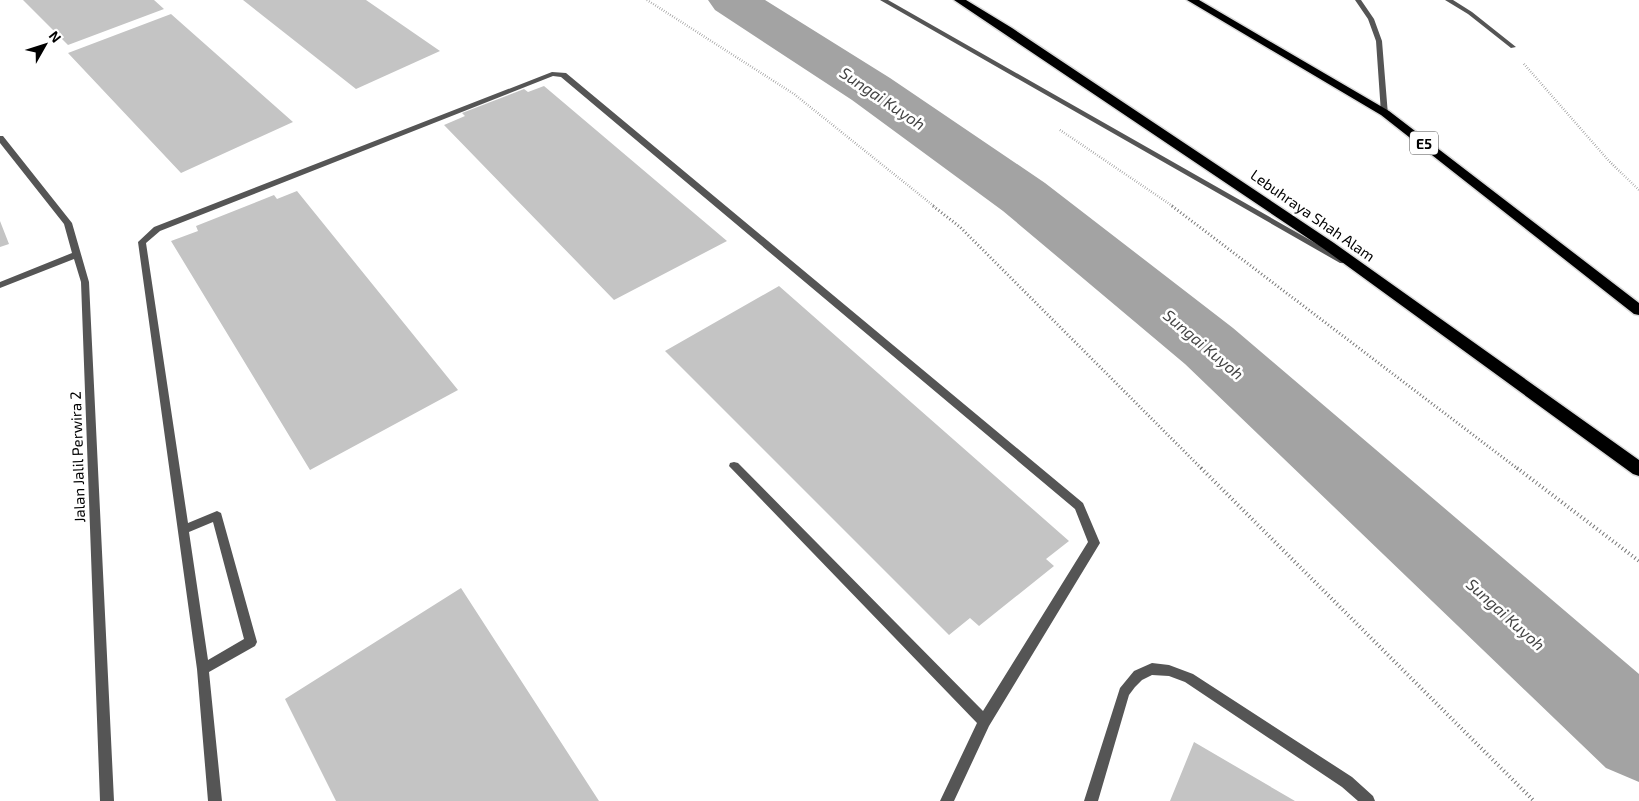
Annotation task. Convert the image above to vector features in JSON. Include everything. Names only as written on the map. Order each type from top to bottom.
[{"type":"highway","name":"Lebuhraya Shah Alam","points":[[960,0],[1008,30],[1329,246],[1639,469]]},
{"type":"highway","name":"E5","points":[[1192,0],[1384,112],[1639,310]]},
{"type":"street","points":[[883,0],[1211,185],[1380,283]]},
{"type":"street","points":[[1358,0],[1371,19],[1379,41],[1384,112]]},
{"type":"street","points":[[1448,0],[1470,13],[1513,47]]},
{"type":"street","points":[[215,801],[203,669],[142,242],[157,229],[166,225],[552,74],[563,74],[1079,506],[1094,544],[984,721],[948,801]]},
{"type":"street","name":"Jalan Jalil Perwira 2","points":[[0,138],[68,223],[85,282],[107,801]]},
{"type":"street","points":[[0,285],[77,255]]},
{"type":"street","points":[[734,466],[984,721]]},
{"type":"street","points":[[184,529],[217,516],[251,642],[203,669]]},
{"type":"street","points":[[1091,801],[1124,692],[1134,676],[1150,668],[1170,670],[1189,678],[1347,782],[1368,801]]},
{"type":"path","points":[[646,0],[794,94],[960,226],[1534,801]]},
{"type":"path","points":[[1513,47],[1520,60],[1609,161],[1639,190]]},
{"type":"path","points":[[1052,125],[1185,214],[1639,561]]},
{"type":"building","points":[[23,0],[154,0],[164,9],[68,45]]},
{"type":"building","points":[[243,0],[366,0],[440,51],[356,89]]},
{"type":"building","points":[[171,14],[293,122],[181,173],[68,53]]},
{"type":"building","points":[[544,86],[727,241],[614,300],[444,125],[465,116],[462,113],[524,89],[528,92]]},
{"type":"building","points":[[297,191],[458,390],[310,470],[171,241],[198,231],[196,226],[274,195],[277,199]]},
{"type":"building","points":[[0,221],[9,244],[0,247]]},
{"type":"building","points":[[779,286],[1069,541],[1046,559],[1054,566],[979,626],[970,618],[949,635],[665,351]]},
{"type":"building","points":[[461,588],[599,801],[336,801],[285,699]]},
{"type":"building","points":[[1194,742],[1295,801],[1170,801]]},
{"type":"waterway","name":"Sungai Kuyoh","points":[[732,0],[871,89],[1024,197],[1209,346],[1639,735]]}]
